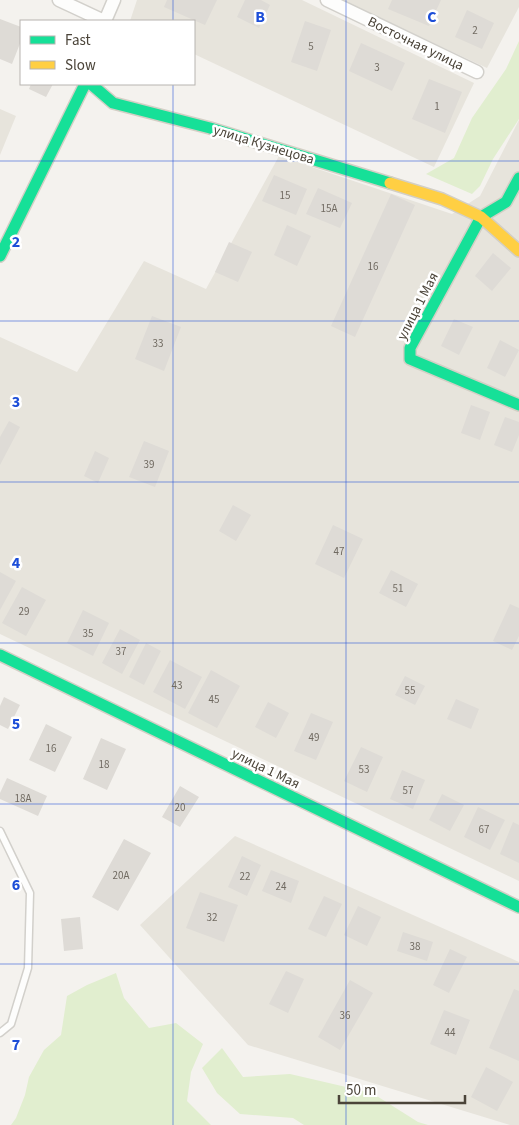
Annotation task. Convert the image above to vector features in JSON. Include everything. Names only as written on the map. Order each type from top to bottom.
[{"type":"street","points":[[59,0],[102,20]]},
{"type":"street","points":[[104,20],[114,0]]},
{"type":"street","name":"Восточная улица","points":[[327,0],[477,72]]},
{"type":"street","points":[[0,256],[85,85]]},
{"type":"street","name":"улица Кузнецова","points":[[92,85],[113,103],[210,128],[442,198],[481,217]]},
{"type":"street","points":[[519,178],[506,202],[481,217],[519,251]]},
{"type":"street","name":"улица 1 Мая","points":[[481,217],[410,348],[410,359],[519,405]]},
{"type":"street","name":"улица 1 Мая","points":[[0,656],[519,907]]},
{"type":"lane","points":[[0,831],[30,893],[28,968],[11,1024],[0,1033]]},
{"type":"shaded area","points":[[137,0],[302,0],[474,83],[434,167],[195,54],[195,20],[130,20]]},
{"type":"shaded area","points":[[341,0],[519,0],[519,7],[487,68]]},
{"type":"shaded area","points":[[0,109],[16,116],[0,155]]},
{"type":"shaded area","points":[[519,120],[519,881],[0,634],[0,337],[77,372],[144,261],[206,289],[279,156],[452,214],[480,196]]},
{"type":"shaded area","points":[[235,836],[519,962],[519,1125],[510,1125],[248,1045],[140,925]]},
{"type":"green space","points":[[519,41],[519,119],[493,159],[480,186],[472,194],[426,174],[454,158],[472,118],[506,69]]},
{"type":"green space","points":[[116,973],[124,998],[149,1028],[176,1023],[203,1044],[191,1072],[187,1101],[211,1125],[11,1125],[16,1118],[25,1095],[29,1077],[44,1050],[61,1035],[67,996]]},
{"type":"green space","points":[[222,1048],[243,1077],[290,1074],[372,1093],[418,1122],[428,1125],[304,1125],[293,1118],[240,1114],[217,1093],[202,1068]]},
{"type":"building","points":[[167,0],[217,0],[205,25],[164,7]]},
{"type":"building","points":[[245,0],[261,0],[270,5],[259,28],[237,17]]},
{"type":"building","points":[[392,0],[441,0],[429,26],[388,9]]},
{"type":"building","points":[[467,10],[494,23],[482,49],[455,37]]},
{"type":"building","points":[[0,19],[20,27],[20,44],[12,64],[0,59]]},
{"type":"building","points":[[305,21],[331,30],[317,71],[291,62]]},
{"type":"building","points":[[361,43],[405,63],[392,91],[349,71]]},
{"type":"building","points":[[429,79],[462,92],[445,133],[412,119]]},
{"type":"building","points":[[31,85],[52,85],[46,97],[29,89]]},
{"type":"building","points":[[274,175],[307,189],[296,215],[262,201]]},
{"type":"building","points":[[318,188],[352,203],[340,228],[306,214]]},
{"type":"building","points":[[391,194],[415,205],[355,337],[331,326]]},
{"type":"building","points":[[287,225],[311,236],[297,266],[274,255]]},
{"type":"building","points":[[229,242],[252,252],[238,282],[215,272]]},
{"type":"building","points":[[493,253],[511,268],[492,291],[475,276]]},
{"type":"building","points":[[152,316],[181,327],[164,371],[135,359]]},
{"type":"building","points":[[454,319],[473,327],[459,355],[441,346]]},
{"type":"building","points":[[500,340],[519,350],[505,377],[487,368]]},
{"type":"building","points":[[471,405],[490,412],[480,440],[461,433]]},
{"type":"building","points":[[505,417],[519,422],[519,435],[512,452],[494,445]]},
{"type":"building","points":[[9,421],[20,427],[0,465],[0,437]]},
{"type":"building","points":[[144,441],[169,451],[155,487],[129,477]]},
{"type":"building","points":[[95,451],[109,458],[98,483],[84,476]]},
{"type":"building","points":[[233,505],[251,515],[236,541],[219,531]]},
{"type":"building","points":[[333,525],[363,539],[344,578],[315,564]]},
{"type":"building","points":[[391,570],[418,584],[406,607],[379,593]]},
{"type":"building","points":[[0,572],[16,581],[0,610]]},
{"type":"building","points":[[22,587],[46,600],[26,636],[2,623]]},
{"type":"building","points":[[510,604],[519,608],[519,636],[512,650],[493,641]]},
{"type":"building","points":[[83,610],[109,623],[93,656],[67,643]]},
{"type":"building","points":[[120,629],[140,640],[122,674],[102,663]]},
{"type":"building","points":[[146,643],[161,651],[144,685],[129,677]]},
{"type":"building","points":[[170,660],[202,677],[185,709],[153,692]]},
{"type":"building","points":[[211,670],[240,686],[217,728],[188,713]]},
{"type":"building","points":[[405,676],[425,686],[415,705],[395,695]]},
{"type":"building","points":[[4,697],[20,705],[8,729],[0,725],[0,706]]},
{"type":"building","points":[[456,699],[479,709],[471,729],[447,719]]},
{"type":"building","points":[[268,702],[289,713],[276,738],[255,727]]},
{"type":"building","points":[[311,713],[333,722],[316,760],[294,751]]},
{"type":"building","points":[[46,724],[72,737],[55,772],[29,760]]},
{"type":"building","points":[[101,738],[126,749],[107,790],[83,779]]},
{"type":"building","points":[[361,747],[383,757],[367,792],[344,781]]},
{"type":"building","points":[[402,770],[425,780],[413,809],[390,799]]},
{"type":"building","points":[[7,778],[47,796],[38,816],[0,799],[0,793]]},
{"type":"building","points":[[180,786],[199,797],[180,827],[162,817]]},
{"type":"building","points":[[442,794],[464,805],[450,831],[429,820]]},
{"type":"building","points":[[478,807],[505,820],[490,850],[464,837]]},
{"type":"building","points":[[513,822],[519,825],[519,863],[500,854]]},
{"type":"building","points":[[124,839],[151,853],[118,911],[92,897]]},
{"type":"building","points":[[242,856],[261,865],[247,896],[228,887]]},
{"type":"building","points":[[271,870],[299,881],[291,903],[262,891]]},
{"type":"building","points":[[200,892],[238,905],[224,942],[186,928]]},
{"type":"building","points":[[324,896],[342,904],[326,937],[308,929]]},
{"type":"building","points":[[358,906],[381,917],[367,946],[344,935]]},
{"type":"building","points":[[80,917],[83,949],[64,951],[61,919]]},
{"type":"building","points":[[403,932],[433,942],[427,961],[397,951]]},
{"type":"building","points":[[450,949],[467,957],[449,993],[433,985]]},
{"type":"building","points":[[286,971],[304,979],[288,1013],[269,1004]]},
{"type":"building","points":[[350,980],[373,993],[340,1050],[318,1037]]},
{"type":"building","points":[[514,989],[519,991],[519,1061],[489,1048]]},
{"type":"building","points":[[444,1010],[470,1020],[456,1055],[430,1044]]},
{"type":"building","points":[[486,1067],[513,1082],[497,1111],[471,1097]]},
{"type":"traffic: fast","points":[[0,256],[85,85]]},
{"type":"traffic: fast","points":[[92,85],[113,103],[210,128],[390,183]]},
{"type":"traffic: fast","points":[[519,178],[506,202],[481,217],[410,348],[410,359],[519,405]]},
{"type":"traffic: fast","points":[[0,655],[519,907]]},
{"type":"traffic: slow","points":[[390,183],[442,199],[481,217],[519,251]]}]
